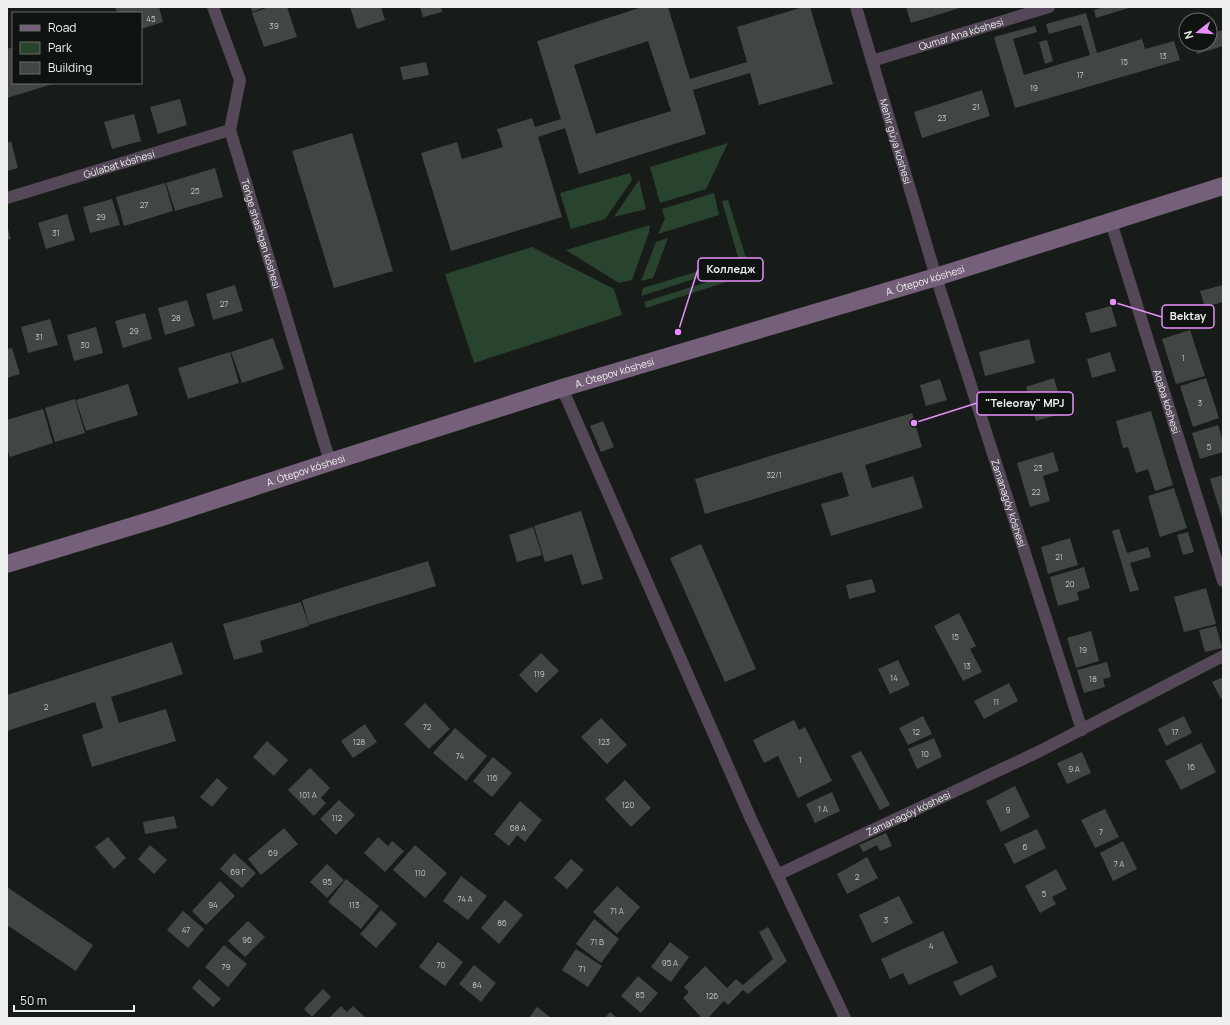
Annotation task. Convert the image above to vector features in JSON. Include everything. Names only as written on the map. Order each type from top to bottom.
[{"type":"main road","name":"A. Ótepov kóshesi","points":[[7,564],[159,518],[562,388],[936,276],[1223,186]]},
{"type":"street","name":"Teńge shashqan kóshesi","points":[[213,7],[240,80],[230,130],[330,462]]},
{"type":"street","name":"Mehir gúyа kóshesi","points":[[856,7],[936,276]]},
{"type":"street","name":"Qumar Ana kóshesi","points":[[872,61],[1049,7]]},
{"type":"street","name":"Gúlabat kóshesi","points":[[7,198],[230,130]]},
{"type":"street","name":"Aqaba kóshesi","points":[[1111,222],[1223,581]]},
{"type":"street","name":"Zamanagóy kóshesi","points":[[936,276],[1082,730]]},
{"type":"street","points":[[562,388],[735,783],[845,1018]]},
{"type":"street","name":"Zamanagóy kóshesi","points":[[777,875],[1038,752],[1223,656]]},
{"type":"green space","points":[[728,143],[706,189],[660,203],[650,167]]},
{"type":"green space","points":[[630,173],[632,180],[605,219],[571,229],[560,193]]},
{"type":"green space","points":[[639,180],[646,209],[614,217]]},
{"type":"green space","points":[[714,193],[719,215],[658,234],[665,219],[662,209]]},
{"type":"green space","points":[[728,200],[751,274],[646,308],[644,302],[742,271],[722,201]]},
{"type":"green space","points":[[650,225],[649,232],[632,280],[619,283],[566,250]]},
{"type":"green space","points":[[668,238],[653,278],[641,281],[656,242]]},
{"type":"green space","points":[[532,247],[614,289],[622,315],[474,363],[445,274]]},
{"type":"green space","points":[[696,272],[697,278],[641,296],[643,288]]},
{"type":"building","points":[[115,7],[159,7],[163,22],[142,29],[142,12],[117,12]]},
{"type":"building","points":[[251,7],[265,7],[252,12]]},
{"type":"building","points":[[269,7],[287,7],[297,37],[264,47],[252,13]]},
{"type":"building","points":[[350,7],[381,7],[385,20],[357,29]]},
{"type":"building","points":[[420,7],[441,7],[442,12],[423,17]]},
{"type":"building","points":[[642,7],[668,7],[690,79],[747,62],[737,27],[803,7],[810,7],[833,84],[759,105],[750,73],[693,90],[706,134],[579,174],[565,128],[538,137],[562,217],[451,251],[421,153],[457,142],[462,159],[503,147],[497,129],[532,118],[535,127],[561,119],[537,41]],"holes":[[[648,41],[671,111],[596,134],[574,65]]]},
{"type":"building","points":[[906,7],[963,7],[911,23]]},
{"type":"building","points":[[1104,7],[1132,7],[1096,18],[1094,10]]},
{"type":"building","points":[[1086,13],[1097,53],[1142,39],[1145,49],[1174,41],[1180,60],[1015,108],[994,37],[1035,26],[1037,32],[1013,39],[1024,75],[1090,55],[1081,25],[1049,34],[1046,24]]},
{"type":"building","points":[[1223,30],[1223,46],[1218,48],[1218,32]]},
{"type":"building","points":[[1047,40],[1053,61],[1045,64],[1039,42]]},
{"type":"building","points":[[12,47],[12,84],[53,84],[7,98],[7,49]]},
{"type":"building","points":[[426,62],[429,75],[403,80],[400,67]]},
{"type":"building","points":[[982,90],[990,116],[922,138],[914,112]]},
{"type":"building","points":[[180,99],[187,125],[158,134],[150,107]]},
{"type":"building","points":[[134,114],[141,141],[112,149],[104,122]]},
{"type":"building","points":[[352,133],[393,271],[334,288],[292,151]]},
{"type":"building","points":[[11,141],[18,168],[7,171],[7,143]]},
{"type":"building","points":[[215,168],[223,197],[175,211],[166,183]]},
{"type":"building","points":[[165,183],[173,211],[124,226],[116,197]]},
{"type":"building","points":[[112,199],[120,225],[90,233],[83,207]]},
{"type":"building","points":[[67,214],[75,240],[46,249],[38,223]]},
{"type":"building","points":[[7,226],[11,239],[7,240]]},
{"type":"building","points":[[235,285],[243,311],[213,320],[206,294]]},
{"type":"building","points":[[1223,285],[1223,302],[1205,307],[1200,291]]},
{"type":"building","points":[[187,300],[195,326],[165,335],[158,308]]},
{"type":"building","points":[[1111,306],[1117,326],[1091,333],[1085,313]]},
{"type":"building","points":[[145,313],[152,339],[123,348],[115,321]]},
{"type":"building","points":[[50,319],[58,345],[28,353],[21,327]]},
{"type":"building","points":[[96,327],[103,353],[74,361],[67,335]]},
{"type":"building","points":[[1190,330],[1205,376],[1176,384],[1162,339]]},
{"type":"building","points":[[273,338],[284,369],[242,383],[231,352]]},
{"type":"building","points":[[1029,339],[1035,363],[985,376],[979,352]]},
{"type":"building","points":[[12,348],[20,374],[7,378],[7,349]]},
{"type":"building","points":[[230,352],[239,383],[188,399],[178,368]]},
{"type":"building","points":[[1110,352],[1116,371],[1092,378],[1087,359]]},
{"type":"building","points":[[1054,378],[1064,413],[1036,421],[1026,387]]},
{"type":"building","points":[[1206,378],[1219,418],[1193,427],[1180,386]]},
{"type":"building","points":[[940,379],[947,400],[926,406],[920,385]]},
{"type":"building","points":[[128,384],[138,415],[86,431],[76,400]]},
{"type":"building","points":[[75,399],[85,433],[55,442],[45,408]]},
{"type":"building","points":[[43,409],[53,443],[10,457],[7,449],[7,420]]},
{"type":"building","points":[[1151,411],[1173,485],[1155,491],[1148,469],[1136,473],[1128,447],[1123,448],[1116,421]]},
{"type":"building","points":[[912,413],[922,447],[865,465],[872,488],[913,476],[923,508],[831,536],[821,504],[849,496],[842,472],[705,514],[695,479]]},
{"type":"building","points":[[603,421],[614,447],[601,452],[590,426]]},
{"type":"building","points":[[1218,425],[1223,441],[1223,452],[1200,459],[1192,433]]},
{"type":"building","points":[[1053,452],[1059,471],[1043,476],[1050,501],[1030,507],[1017,463]]},
{"type":"building","points":[[1223,475],[1223,521],[1210,479]]},
{"type":"building","points":[[1174,488],[1187,528],[1160,537],[1148,496]]},
{"type":"building","points":[[581,511],[603,579],[582,585],[572,554],[545,562],[534,526]]},
{"type":"building","points":[[533,527],[542,555],[517,562],[509,535]]},
{"type":"building","points":[[1119,529],[1127,553],[1148,547],[1151,557],[1130,563],[1139,590],[1130,592],[1112,531]]},
{"type":"building","points":[[1188,532],[1194,552],[1183,555],[1177,535]]},
{"type":"building","points":[[1070,538],[1078,565],[1048,574],[1041,547]]},
{"type":"building","points":[[701,544],[756,669],[725,682],[670,558]]},
{"type":"building","points":[[428,561],[436,586],[309,625],[302,600]]},
{"type":"building","points":[[1084,567],[1090,588],[1077,592],[1079,600],[1058,606],[1050,577]]},
{"type":"building","points":[[872,579],[876,592],[849,599],[846,585]]},
{"type":"building","points":[[1206,588],[1216,624],[1184,632],[1174,597]]},
{"type":"building","points":[[301,602],[309,626],[260,641],[263,652],[234,660],[223,624]]},
{"type":"building","points":[[959,613],[976,646],[970,649],[982,672],[963,681],[934,626]]},
{"type":"building","points":[[1216,626],[1222,648],[1205,652],[1199,630]]},
{"type":"building","points":[[1091,631],[1099,661],[1076,668],[1067,638]]},
{"type":"building","points":[[172,642],[183,674],[111,697],[119,723],[166,709],[176,741],[92,767],[82,735],[103,728],[95,702],[7,731],[7,695]]},
{"type":"building","points":[[541,653],[559,671],[536,693],[519,675]]},
{"type":"building","points":[[898,660],[910,685],[890,694],[878,669]]},
{"type":"building","points":[[1107,662],[1111,677],[1103,679],[1105,687],[1084,693],[1077,670]]},
{"type":"building","points":[[1223,677],[1223,698],[1221,699],[1212,682]]},
{"type":"building","points":[[1009,683],[1018,701],[984,719],[974,701]]},
{"type":"building","points":[[425,703],[450,729],[429,749],[404,724]]},
{"type":"building","points":[[923,716],[932,734],[908,745],[899,728]]},
{"type":"building","points":[[1184,716],[1192,733],[1166,746],[1158,729]]},
{"type":"building","points":[[601,718],[627,745],[607,764],[581,737]]},
{"type":"building","points":[[794,720],[799,730],[805,727],[832,781],[798,798],[778,756],[764,763],[753,740]]},
{"type":"building","points":[[365,724],[377,742],[353,758],[341,741]]},
{"type":"building","points":[[455,728],[487,756],[466,781],[433,753]]},
{"type":"building","points":[[934,738],[942,757],[917,769],[908,749]]},
{"type":"building","points":[[267,741],[288,760],[274,776],[253,757]]},
{"type":"building","points":[[1201,743],[1216,772],[1181,790],[1165,761]]},
{"type":"building","points":[[861,751],[890,805],[880,810],[851,756]]},
{"type":"building","points":[[1082,752],[1091,773],[1067,784],[1057,763]]},
{"type":"building","points":[[493,757],[512,773],[492,797],[473,781]]},
{"type":"building","points":[[310,768],[330,788],[321,798],[326,803],[314,816],[288,790]]},
{"type":"building","points":[[217,778],[228,788],[212,807],[200,797]]},
{"type":"building","points":[[625,780],[651,808],[631,827],[605,799]]},
{"type":"building","points":[[1015,786],[1030,817],[1001,832],[986,801]]},
{"type":"building","points":[[832,792],[840,811],[815,823],[806,804]]},
{"type":"building","points":[[339,800],[355,815],[336,835],[320,819]]},
{"type":"building","points":[[520,801],[542,820],[525,842],[517,835],[509,846],[494,834]]},
{"type":"building","points":[[1105,809],[1119,837],[1095,848],[1081,820]]},
{"type":"building","points":[[174,816],[177,828],[145,834],[143,822]]},
{"type":"building","points":[[284,828],[298,844],[261,875],[248,859]]},
{"type":"building","points":[[1037,829],[1046,848],[1014,864],[1004,844]]},
{"type":"building","points":[[886,833],[892,846],[880,851],[877,845],[863,852],[859,845]]},
{"type":"building","points":[[108,837],[126,858],[114,869],[95,847]]},
{"type":"building","points":[[378,837],[388,846],[392,841],[404,851],[385,872],[364,853]]},
{"type":"building","points":[[1123,841],[1137,869],[1113,881],[1100,853]]},
{"type":"building","points":[[150,845],[167,860],[154,874],[138,859]]},
{"type":"building","points":[[415,845],[447,873],[425,898],[393,870]]},
{"type":"building","points":[[234,853],[256,873],[242,888],[220,869]]},
{"type":"building","points":[[867,857],[878,878],[847,894],[837,874]]},
{"type":"building","points":[[571,859],[584,870],[567,889],[554,878]]},
{"type":"building","points":[[327,864],[344,880],[327,898],[310,882]]},
{"type":"building","points":[[1056,869],[1067,889],[1052,897],[1056,904],[1040,913],[1025,886]]},
{"type":"building","points":[[461,876],[487,896],[468,920],[443,901]]},
{"type":"building","points":[[346,879],[379,906],[361,929],[328,902]]},
{"type":"building","points":[[220,881],[235,896],[206,925],[192,911]]},
{"type":"building","points":[[617,886],[640,907],[617,934],[593,912]]},
{"type":"building","points":[[7,887],[93,945],[76,971],[7,925]]},
{"type":"building","points":[[899,896],[913,923],[872,943],[859,915]]},
{"type":"building","points":[[505,900],[523,915],[499,944],[481,928]]},
{"type":"building","points":[[381,910],[397,924],[376,948],[360,934]]},
{"type":"building","points":[[183,911],[204,929],[188,948],[167,930]]},
{"type":"building","points":[[594,919],[619,939],[601,963],[576,944]]},
{"type":"building","points":[[248,921],[265,937],[245,957],[228,941]]},
{"type":"building","points":[[768,927],[787,961],[748,994],[743,990],[728,1005],[724,1001],[708,1018],[702,1018],[683,998],[689,992],[684,987],[705,966],[727,988],[736,979],[743,985],[773,959],[759,932]]},
{"type":"building","points":[[943,931],[958,963],[909,985],[903,973],[890,979],[881,959]]},
{"type":"building","points":[[438,942],[463,962],[445,986],[419,967]]},
{"type":"building","points":[[670,942],[689,957],[671,982],[651,967]]},
{"type":"building","points":[[224,945],[247,964],[228,987],[205,967]]},
{"type":"building","points":[[576,949],[602,966],[588,987],[562,970]]},
{"type":"building","points":[[474,965],[496,983],[481,1002],[459,984]]},
{"type":"building","points":[[992,965],[997,977],[960,996],[953,982]]},
{"type":"building","points":[[638,976],[658,993],[641,1013],[621,996]]},
{"type":"building","points":[[199,979],[221,999],[213,1007],[192,988]]},
{"type":"building","points":[[323,989],[331,997],[312,1017],[304,1009]]},
{"type":"building","points":[[341,1006],[347,1012],[353,1006],[366,1018],[329,1018]]},
{"type":"building","points":[[537,1007],[551,1018],[529,1018]]},
{"type":"building","points":[[610,1012],[617,1018],[605,1018]]},
{"type":"place","name":"Bektay","points":[[1113,302]]},
{"type":"place","name":"Колледж","points":[[678,332]]},
{"type":"place","name":"\"Teleoray\" MPJ","points":[[914,423]]}]
